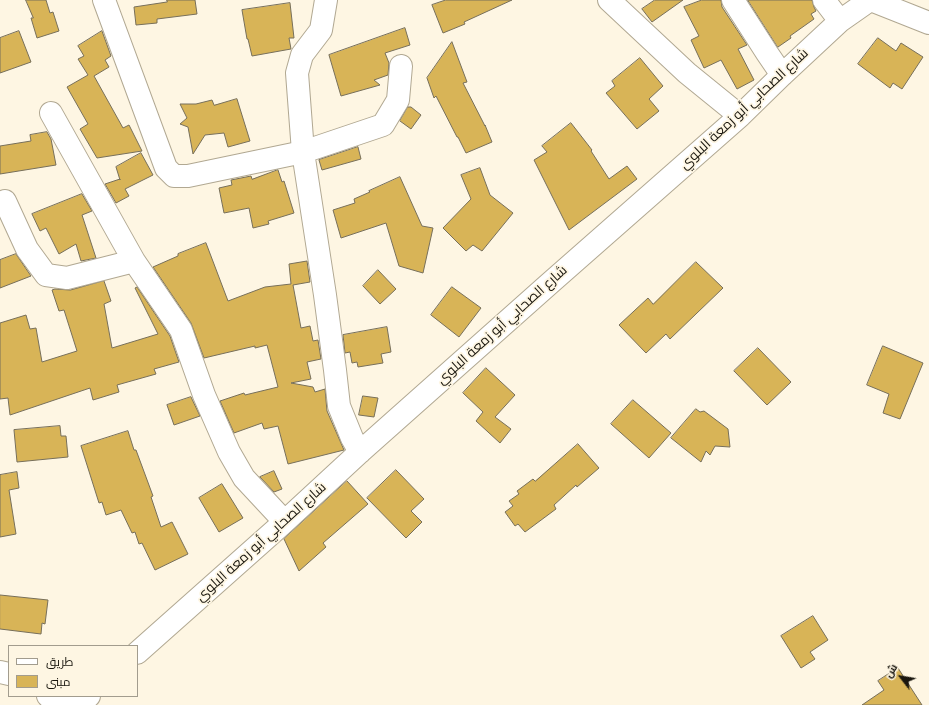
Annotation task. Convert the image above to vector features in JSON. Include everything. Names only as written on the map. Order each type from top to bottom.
[{"type":"street","points":[[104,0],[166,168],[174,176],[188,176],[303,152],[383,125],[398,100],[401,66]]},
{"type":"street","points":[[326,0],[321,30],[302,55],[297,73],[303,152],[325,295],[339,406],[352,438],[360,452]]},
{"type":"street","points":[[609,0],[687,73],[740,116]]},
{"type":"street","points":[[733,0],[766,53],[782,75]]},
{"type":"street","points":[[824,0],[840,21]]},
{"type":"street","points":[[870,0],[929,23]]},
{"type":"street","name":"شارع الصحابي أبو زمعة البلوي","points":[[138,652],[548,284],[740,116],[840,21],[870,0]]},
{"type":"street","points":[[51,113],[134,261],[181,330],[204,395],[228,452],[244,478],[284,521]]},
{"type":"street","points":[[5,201],[27,249],[46,275],[67,278],[134,261]]},
{"type":"street","points":[[50,697],[64,705]]},
{"type":"street","points":[[78,705],[88,697]]},
{"type":"building","points":[[26,0],[46,0],[50,13],[53,12],[59,31],[37,38],[31,18],[33,18]]},
{"type":"building","points":[[167,0],[195,0],[197,14],[157,19],[157,23],[136,25],[134,7],[167,2]]},
{"type":"building","points":[[446,0],[512,0],[464,22],[465,24],[443,33],[432,5]]},
{"type":"building","points":[[655,0],[683,0],[652,22],[642,9]]},
{"type":"building","points":[[702,0],[721,0],[722,7],[747,45],[738,49],[754,80],[737,89],[721,60],[704,68],[691,40],[699,36],[684,7]]},
{"type":"building","points":[[748,0],[812,0],[816,11],[811,14],[814,19],[790,36],[791,38],[778,47]]},
{"type":"building","points":[[290,3],[294,38],[289,38],[291,49],[252,56],[247,39],[242,10]]},
{"type":"building","points":[[405,28],[410,45],[385,53],[389,63],[388,75],[374,80],[380,85],[341,96],[329,55]]},
{"type":"building","points":[[19,31],[31,62],[0,73],[0,38]]},
{"type":"building","points":[[102,31],[111,56],[105,60],[109,67],[94,76],[123,128],[129,125],[142,151],[97,158],[80,129],[88,124],[67,87],[88,75],[78,59],[84,56],[78,46]]},
{"type":"building","points":[[878,38],[896,51],[901,43],[923,57],[902,89],[893,83],[890,88],[858,64]]},
{"type":"building","points":[[452,42],[467,82],[463,83],[485,125],[492,142],[466,153],[436,96],[434,98],[427,78]]},
{"type":"building","points":[[640,58],[663,86],[649,99],[659,111],[637,129],[606,93],[615,86],[612,81]]},
{"type":"building","points":[[237,99],[250,141],[228,147],[224,133],[205,135],[193,154],[188,127],[180,124],[187,118],[180,104],[196,104],[212,100],[214,105]]},
{"type":"building","points":[[408,107],[411,107],[421,115],[411,129],[400,121]]},
{"type":"building","points":[[571,123],[592,150],[591,151],[609,179],[627,166],[637,179],[569,230],[534,160],[547,152],[542,146]]},
{"type":"building","points":[[47,132],[51,139],[56,165],[0,174],[0,146],[31,141],[30,135]]},
{"type":"building","points":[[358,147],[361,159],[322,170],[319,160]]},
{"type":"building","points":[[141,153],[153,175],[125,189],[129,196],[116,203],[105,184],[120,179],[116,167]]},
{"type":"building","points":[[480,168],[490,195],[513,213],[482,251],[473,245],[466,251],[443,228],[471,199],[461,175]]},
{"type":"building","points":[[278,170],[282,182],[284,181],[294,213],[268,221],[269,224],[253,228],[249,208],[224,213],[219,188],[232,185],[231,180],[251,176],[252,179]]},
{"type":"building","points":[[400,177],[422,226],[433,228],[423,273],[399,266],[386,223],[341,238],[333,210],[355,203],[354,199]]},
{"type":"building","points":[[82,194],[92,211],[82,215],[96,258],[81,261],[76,244],[59,254],[46,228],[40,231],[32,214]]},
{"type":"building","points":[[206,243],[228,301],[265,287],[291,284],[289,264],[307,261],[310,282],[293,285],[301,328],[310,326],[313,341],[318,340],[321,359],[307,362],[311,379],[291,383],[313,387],[315,392],[325,389],[327,411],[344,450],[288,464],[278,426],[264,429],[262,423],[234,433],[220,401],[244,393],[245,395],[278,387],[267,345],[255,348],[255,346],[204,358],[191,323],[153,267],[178,256],[178,254]]},
{"type":"building","points":[[16,254],[31,276],[0,288],[0,260]]},
{"type":"building","points":[[696,262],[723,288],[670,339],[666,334],[646,353],[619,325],[648,298],[653,304]]},
{"type":"building","points":[[378,270],[396,289],[380,304],[363,286]]},
{"type":"building","points":[[104,281],[111,301],[104,304],[112,348],[158,334],[135,288],[137,287],[170,336],[179,362],[154,369],[156,374],[117,385],[119,392],[93,400],[90,388],[10,415],[8,398],[0,399],[0,323],[26,315],[30,329],[36,328],[42,362],[77,351],[64,310],[59,311],[52,290],[70,290]]},
{"type":"building","points":[[452,287],[481,308],[459,337],[431,315]]},
{"type":"building","points":[[387,327],[391,352],[381,354],[383,363],[358,367],[357,362],[352,363],[350,352],[345,353],[343,335]]},
{"type":"building","points":[[883,346],[923,363],[900,419],[883,413],[889,394],[867,385]]},
{"type":"building","points":[[758,348],[791,382],[767,405],[734,371]]},
{"type":"building","points":[[486,368],[515,395],[495,417],[511,429],[500,443],[476,421],[483,412],[463,393]]},
{"type":"building","points":[[363,396],[378,398],[374,417],[359,415]]},
{"type":"building","points":[[191,397],[200,416],[174,425],[167,405]]},
{"type":"building","points":[[633,400],[671,433],[649,458],[611,424]]},
{"type":"building","points":[[696,409],[700,412],[704,411],[728,429],[730,447],[715,446],[710,455],[706,451],[701,462],[671,438]]},
{"type":"building","points":[[60,426],[61,436],[66,436],[68,457],[17,462],[14,430]]},
{"type":"building","points":[[128,431],[134,450],[136,450],[153,496],[151,497],[161,527],[172,522],[188,554],[155,570],[142,543],[139,544],[135,532],[132,533],[121,510],[106,515],[102,502],[99,503],[81,446]]},
{"type":"building","points":[[578,444],[599,468],[577,487],[576,485],[554,505],[556,509],[525,532],[518,524],[515,526],[505,512],[513,506],[509,501],[519,494],[517,491],[533,479],[535,481]]},
{"type":"building","points":[[396,470],[424,499],[411,511],[422,522],[406,538],[367,498]]},
{"type":"building","points":[[274,471],[282,489],[274,492],[260,477]]},
{"type":"building","points":[[17,472],[19,488],[9,490],[16,534],[0,537],[0,475]]},
{"type":"building","points":[[347,481],[368,504],[323,543],[326,547],[299,571],[284,539]]},
{"type":"building","points":[[222,484],[243,518],[219,532],[199,498]]},
{"type":"building","points":[[0,595],[48,600],[45,624],[42,623],[41,634],[0,629]]},
{"type":"building","points":[[813,616],[828,640],[810,652],[815,659],[801,668],[781,636]]},
{"type":"building","points":[[898,668],[922,705],[862,705],[884,690],[878,681]]}]
